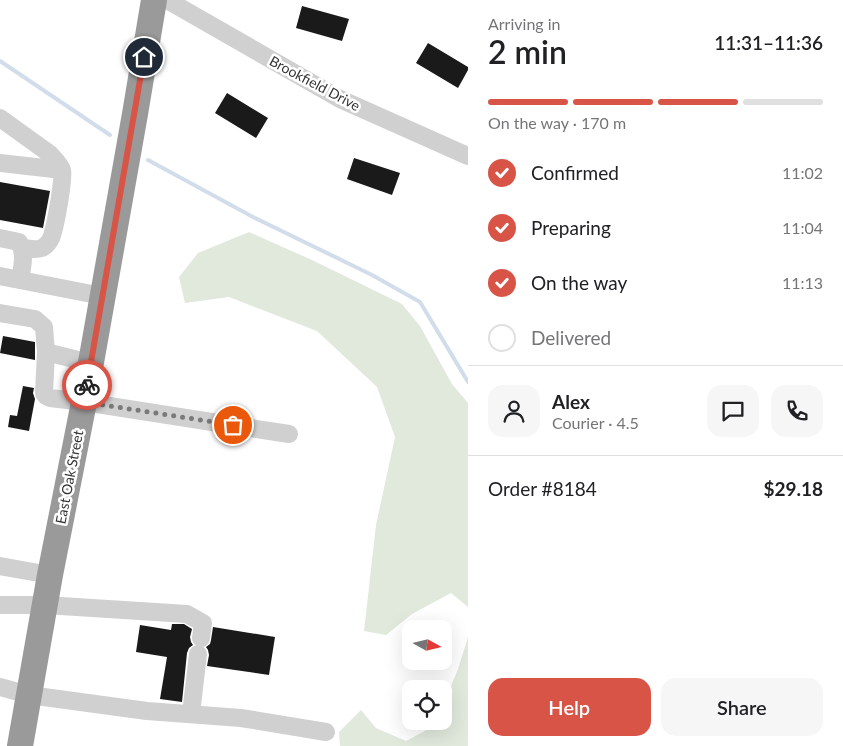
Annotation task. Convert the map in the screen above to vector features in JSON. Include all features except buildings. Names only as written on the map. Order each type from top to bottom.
[{"type":"highway","name":"East Oak Street","points":[[20,746],[50,575],[84,402],[154,0]]},
{"type":"street","name":"Brookfield Drive","points":[[167,0],[340,99],[468,156]]},
{"type":"street","points":[[0,118],[50,154],[62,170],[55,224],[49,242],[42,248],[23,248]]},
{"type":"street","points":[[0,163],[62,170]]},
{"type":"street","points":[[0,238],[20,242],[23,248],[20,280]]},
{"type":"street","points":[[0,276],[102,296]]},
{"type":"street","points":[[0,313],[35,319],[44,327],[46,352],[44,393],[50,398],[288,434]]},
{"type":"street","points":[[46,352],[90,362]]},
{"type":"street","points":[[0,566],[50,575]]},
{"type":"street","points":[[0,605],[45,605],[187,614],[203,623],[191,714]]},
{"type":"street","points":[[0,687],[29,695],[147,711],[241,718],[326,732]]},
{"type":"shaded area","points":[[249,232],[402,304],[420,326],[452,384],[468,403],[468,607],[451,593],[402,620],[402,622],[386,635],[364,631],[376,525],[395,437],[377,387],[317,331],[229,297],[185,303],[179,277],[198,253]]},
{"type":"shaded area","points":[[468,637],[468,746],[340,746],[339,732],[361,710],[376,728],[406,741],[427,730],[452,730],[452,684]]},
{"type":"waterway","points":[[0,61],[110,135]]},
{"type":"waterway","points":[[148,160],[253,217],[372,275],[420,302],[468,382]]},
{"type":"way so far","points":[[87,385],[84,402],[233,425]]},
{"type":"route","points":[[87,385],[144,57]]}]
